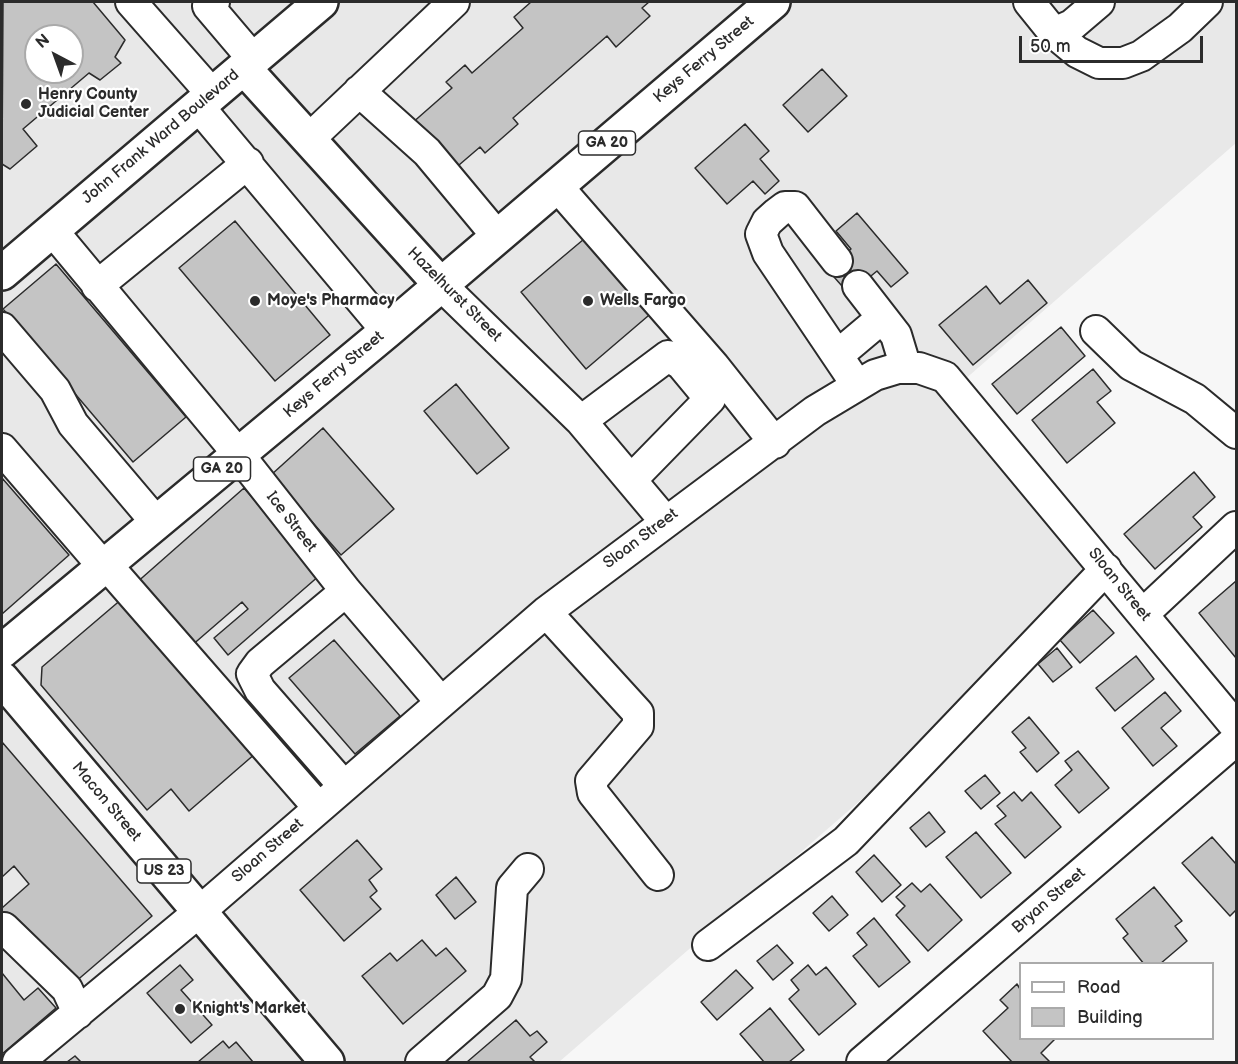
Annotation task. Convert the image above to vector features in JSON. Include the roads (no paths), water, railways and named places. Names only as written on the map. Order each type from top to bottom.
[{"type":"main road","name":"John Frank Ward Boulevard","points":[[2,273],[321,2]]},
{"type":"main road","name":"Keys Ferry Street","points":[[2,651],[103,564],[239,455],[387,331],[557,186],[759,6]]},
{"type":"main road","name":"Hazelhurst Street","points":[[248,63],[308,140],[440,284]]},
{"type":"main road","name":"Macon Street","points":[[2,679],[327,1062]]},
{"type":"street","points":[[131,2],[205,100],[248,163],[387,331]]},
{"type":"street","points":[[214,2],[208,6],[248,63]]},
{"type":"street","points":[[308,140],[454,2]]},
{"type":"street","points":[[1029,2],[1054,33],[1077,52],[1099,63],[1123,63],[1141,56],[1180,28],[1207,2]]},
{"type":"street","points":[[1054,33],[1072,25],[1099,2]]},
{"type":"street","points":[[359,91],[427,152],[497,236]]},
{"type":"street","points":[[98,286],[248,163]]},
{"type":"street","points":[[557,186],[714,366],[775,443]]},
{"type":"street","points":[[837,261],[795,207],[786,207],[766,222],[761,234],[768,252],[857,385]]},
{"type":"street","name":"Ice Street","points":[[52,230],[239,455],[345,591],[440,701]]},
{"type":"street","name":"Hazelhurst Street","points":[[440,284],[581,421],[665,520]]},
{"type":"street","points":[[858,286],[896,335],[906,368]]},
{"type":"street","points":[[838,355],[882,318]]},
{"type":"street","points":[[2,328],[55,390],[73,424],[156,522]]},
{"type":"street","points":[[1096,331],[1131,365],[1196,399],[1236,433]]},
{"type":"street","points":[[581,421],[668,356],[681,364],[710,399],[631,480]]},
{"type":"street","name":"Sloan Street","points":[[18,1062],[199,912],[440,701],[546,612],[665,520],[775,443],[815,411],[875,375],[906,368],[919,368],[945,377],[1236,727]]},
{"type":"street","points":[[2,449],[318,807]]},
{"type":"street","points":[[1143,614],[1236,527]]},
{"type":"street","points":[[708,945],[846,841],[1106,569]]},
{"type":"street","points":[[343,785],[260,690],[252,674],[260,663],[345,591]]},
{"type":"street","points":[[546,612],[638,713],[638,726],[591,782],[592,793],[658,875]]},
{"type":"street","name":"Bryan Street","points":[[862,1062],[1236,740]]},
{"type":"street","points":[[421,1062],[497,996],[506,979],[512,888],[528,869]]},
{"type":"street","points":[[2,930],[4,928],[67,989],[78,1012]]},
{"type":"place","name":"Henry County Judicial Center","points":[[26,104]]},
{"type":"place","name":"Moye's Pharmacy","points":[[255,301]]},
{"type":"place","name":"Wells Fargo","points":[[588,301]]},
{"type":"place","name":"Knight's Market","points":[[180,1009]]}]
